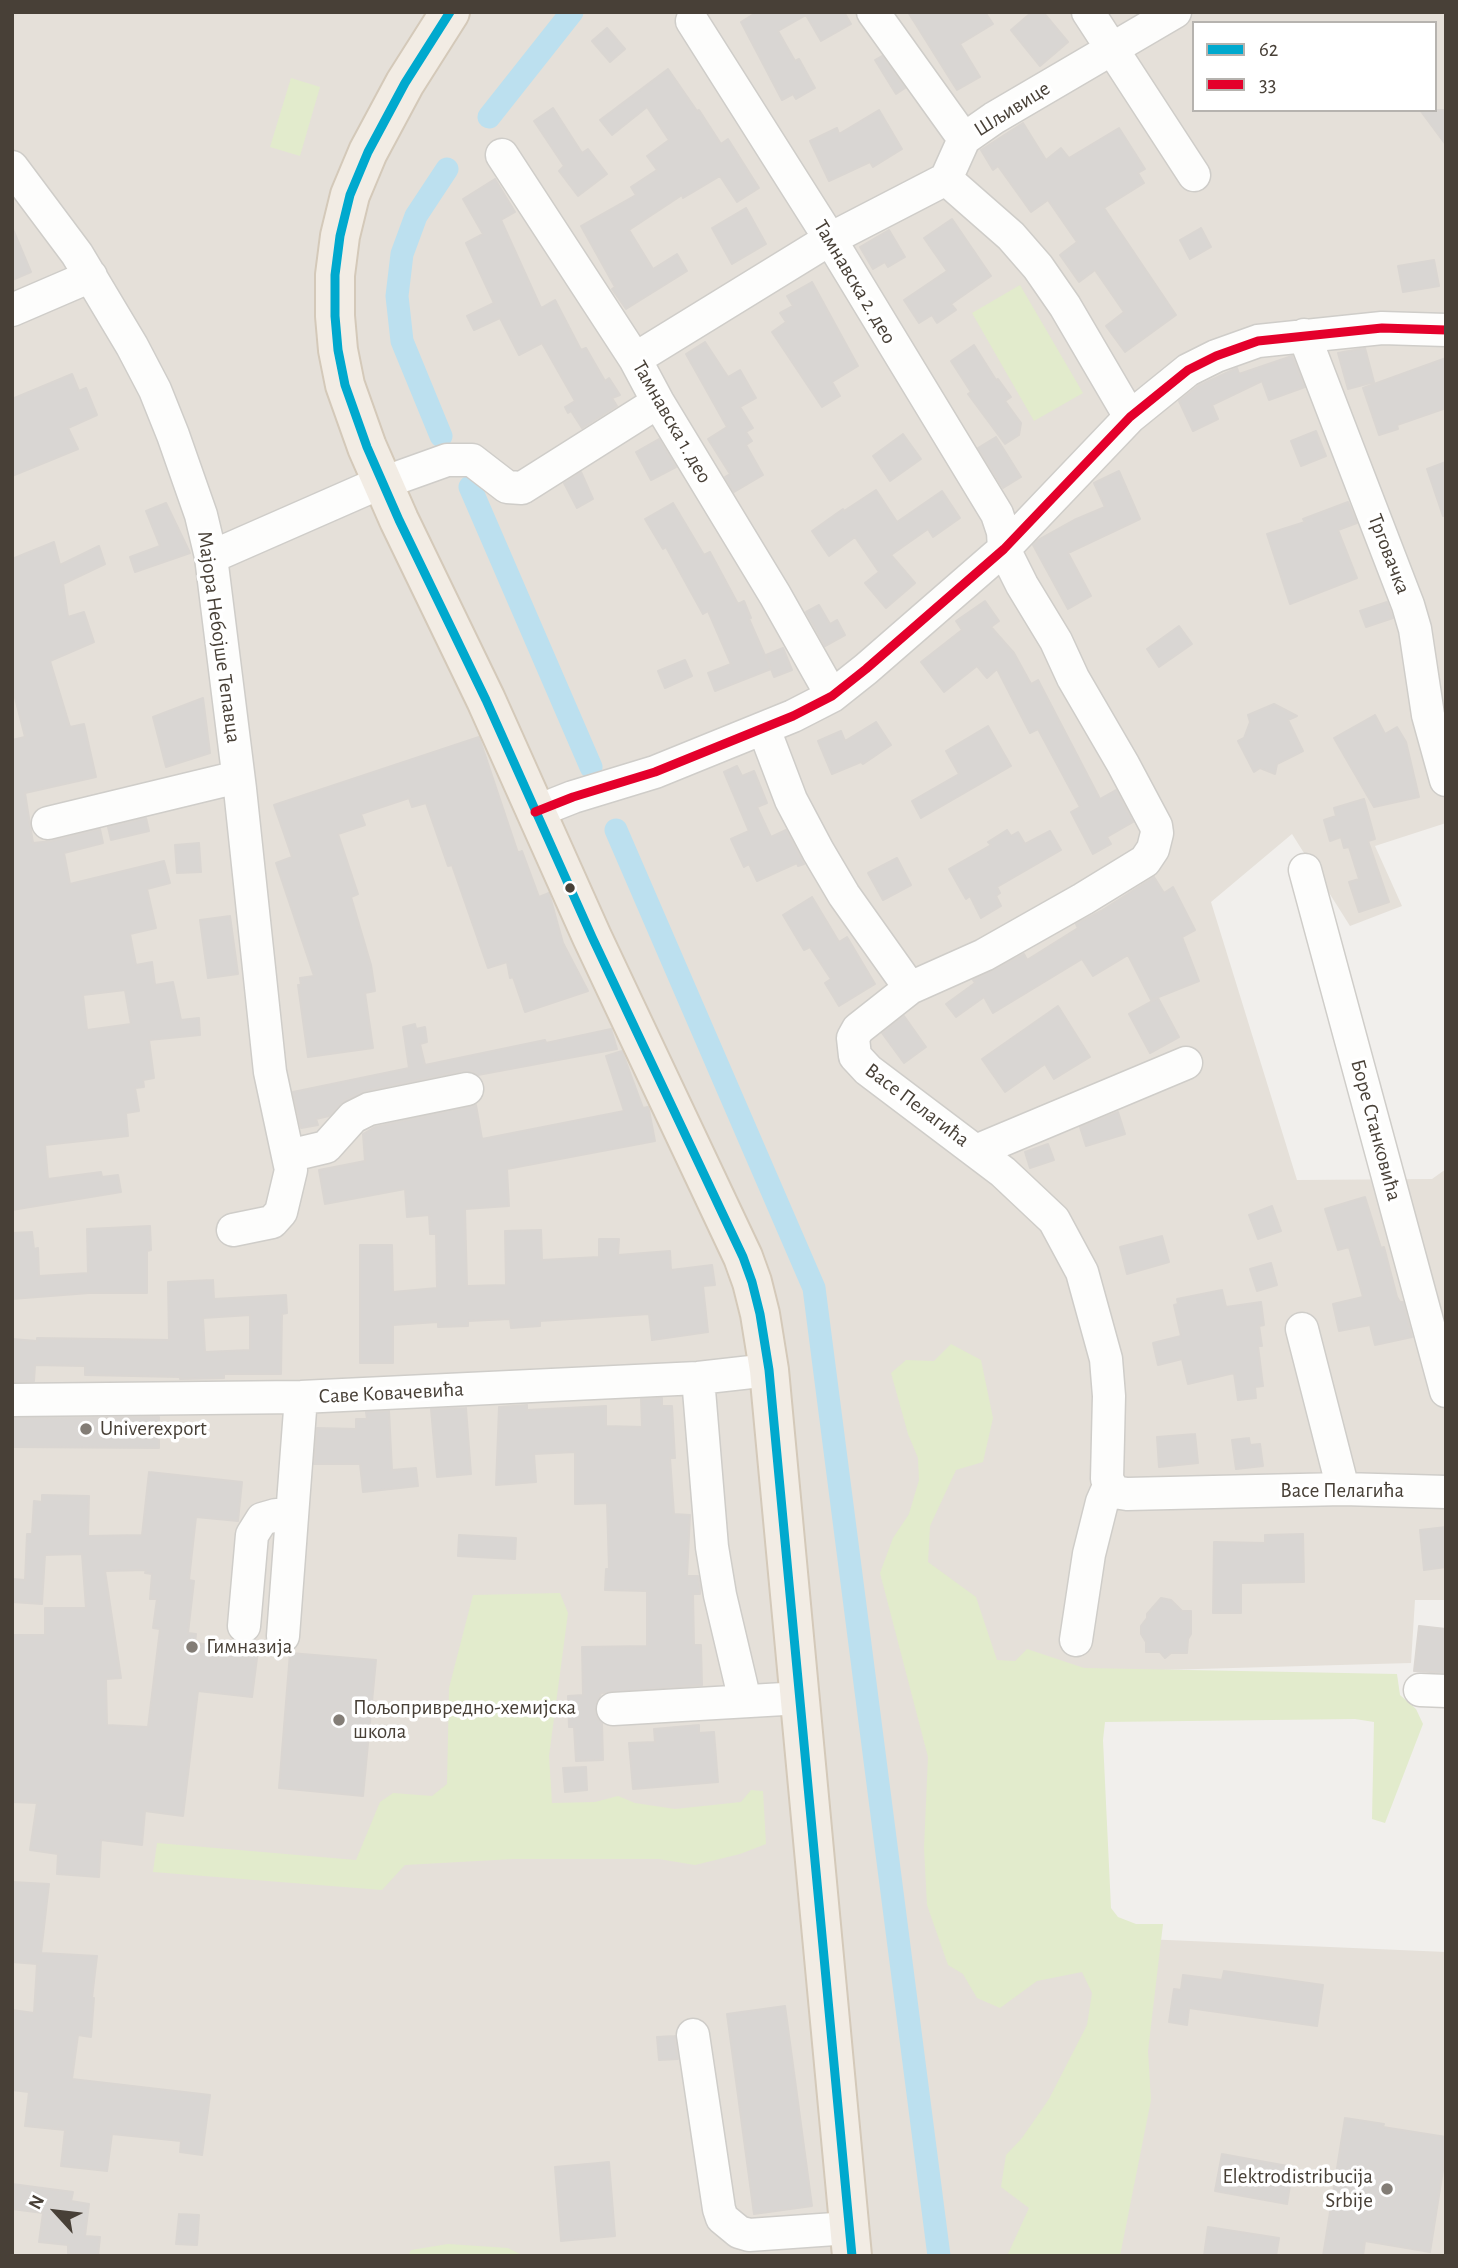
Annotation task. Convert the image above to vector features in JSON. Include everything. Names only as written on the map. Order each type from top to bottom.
[{"type":"main road","points":[[450,12],[405,83],[368,152],[350,195],[340,236],[335,275],[338,350],[345,385],[367,447],[743,1256],[760,1314],[769,1370],[851,2242]]},
{"type":"street","points":[[873,12],[964,139]]},
{"type":"street","points":[[1088,12],[1194,175]]},
{"type":"street","name":"Шљивице","points":[[946,179],[964,139],[994,118],[1175,12]]},
{"type":"street","name":"Тамнавска 2. део","points":[[692,21],[830,239],[998,514],[1004,548]]},
{"type":"street","name":"Тамнавска 1. део","points":[[502,155],[635,359],[832,696]]},
{"type":"street","name":"Мајора Небојше Тепавца","points":[[12,167],[77,254],[155,390],[201,515],[211,557],[270,1072],[291,1170],[281,1212],[272,1222],[233,1230]]},
{"type":"street","points":[[635,359],[830,239],[946,179],[1011,236],[1038,267],[1065,306],[1130,417]]},
{"type":"street","points":[[12,310],[91,276]]},
{"type":"street","points":[[535,811],[655,772],[764,729],[832,696],[1004,548],[1130,417],[1188,370],[1216,356],[1258,341],[1382,328],[1446,330]]},
{"type":"street","name":"Трговачка","points":[[1304,335],[1408,605],[1415,629],[1428,715],[1446,780]]},
{"type":"street","points":[[211,557],[383,483],[447,460],[465,459],[478,463],[507,487],[522,488],[658,402]]},
{"type":"street","name":"Васе Пелагића","points":[[1004,548],[1156,826],[1156,841],[1145,861],[1083,900],[984,955],[910,988],[858,1029],[853,1038],[855,1056],[868,1070],[1003,1172],[1054,1220],[1082,1272],[1106,1359],[1109,1396],[1107,1479],[1114,1492],[1127,1494],[1343,1489],[1446,1492]]},
{"type":"street","points":[[764,729],[792,800],[818,851],[844,895],[910,988]]},
{"type":"street","points":[[48,823],[238,777]]},
{"type":"street","name":"Боре Станковића","points":[[1306,870],[1446,1391]]},
{"type":"street","points":[[976,1151],[1186,1063]]},
{"type":"street","points":[[288,1156],[326,1147],[353,1117],[369,1108],[467,1089]]},
{"type":"street","points":[[1302,1329],[1343,1489]]},
{"type":"street","name":"Саве Ковачевића","points":[[12,1400],[301,1397],[698,1378],[769,1370]]},
{"type":"street","points":[[698,1378],[712,1547],[720,1595],[745,1701]]},
{"type":"street","points":[[283,1636],[301,1397]]},
{"type":"street","points":[[1076,1640],[1089,1554],[1102,1502],[1109,1486]]},
{"type":"street","points":[[244,1626],[252,1535],[262,1519],[276,1515],[291,1516]]},
{"type":"street","points":[[612,1709],[801,1698]]},
{"type":"street","points":[[693,2035],[722,2218],[736,2230],[749,2235],[851,2242]]},
{"type":"shaded area","points":[[12,12],[1446,12],[1446,823],[1375,846],[1402,906],[1350,926],[1292,834],[1211,902],[1297,1180],[1432,1179],[1446,1169],[1446,1600],[1415,1600],[1411,1663],[1091,1672],[1098,1937],[1446,1952],[1446,2256],[12,2256]]},
{"type":"green space","points":[[291,78],[320,87],[300,156],[270,147]]},
{"type":"green space","points":[[1020,285],[1083,393],[1034,421],[972,313]]},
{"type":"green space","points":[[951,1344],[981,1360],[993,1418],[983,1462],[956,1470],[930,1526],[928,1562],[976,1597],[997,1660],[1015,1661],[1027,1649],[1084,1668],[1397,1674],[1400,1695],[1416,1709],[1423,1724],[1385,1823],[1372,1819],[1374,1722],[1355,1719],[1105,1722],[1103,1740],[1111,1908],[1118,1917],[1136,1924],[1163,1924],[1148,2051],[1151,2100],[1120,2256],[1007,2256],[1029,2208],[1001,2187],[1006,2155],[1022,2138],[1049,2099],[1087,2025],[1092,1993],[1082,1972],[1037,1981],[1000,2008],[977,1998],[963,1974],[948,1965],[927,1905],[924,1848],[928,1757],[880,1573],[893,1538],[909,1514],[919,1480],[918,1458],[908,1434],[891,1373],[906,1360],[934,1361]]},
{"type":"green space","points":[[560,1593],[568,1613],[549,1756],[552,1803],[595,1802],[618,1796],[635,1803],[675,1809],[741,1802],[751,1790],[763,1791],[766,1844],[740,1854],[695,1865],[659,1859],[513,1859],[405,1865],[382,1890],[153,1872],[157,1843],[356,1860],[380,1802],[393,1793],[432,1796],[447,1784],[449,1688],[473,1595]]},
{"type":"green space","points":[[448,2244],[508,2248],[524,2256],[408,2256],[411,2250]]},
{"type":"building","points":[[757,12],[844,12],[851,24],[821,41],[806,15],[778,31],[795,61],[799,59],[815,88],[796,99],[793,94],[782,100],[741,22]]},
{"type":"building","points":[[908,12],[985,12],[993,24],[960,44],[980,77],[957,90]]},
{"type":"building","points":[[1032,12],[1043,12],[1068,42],[1040,66],[1011,30]]},
{"type":"building","points":[[607,28],[625,49],[610,62],[592,41]]},
{"type":"building","points":[[882,56],[905,88],[896,94],[875,60]]},
{"type":"building","points":[[668,69],[721,144],[728,139],[759,188],[737,202],[720,176],[683,198],[682,195],[629,230],[653,269],[677,254],[687,271],[626,309],[612,289],[615,287],[581,226],[636,195],[631,187],[657,170],[647,156],[669,140],[647,107],[612,135],[600,120]]},
{"type":"building","points":[[553,108],[582,153],[588,149],[607,174],[578,196],[559,171],[564,166],[534,121]]},
{"type":"building","points":[[879,110],[902,149],[873,167],[870,162],[829,181],[810,141],[837,128],[839,134]]},
{"type":"building","points":[[1446,110],[1446,145],[1421,112]]},
{"type":"building","points":[[1023,123],[1046,160],[1061,148],[1069,158],[1119,128],[1145,169],[1138,173],[1144,183],[1104,208],[1176,315],[1125,352],[1106,326],[1124,312],[1095,270],[1079,282],[1060,255],[1077,242],[1048,200],[1031,212],[998,166],[993,170],[981,150]]},
{"type":"building","points":[[495,179],[515,212],[501,220],[541,308],[555,300],[581,350],[586,348],[605,381],[609,378],[620,395],[612,398],[617,406],[582,428],[571,411],[568,413],[565,407],[575,401],[542,343],[519,355],[500,318],[474,330],[467,316],[494,303],[466,243],[483,234],[463,199]]},
{"type":"building","points":[[746,208],[766,244],[732,264],[712,228]]},
{"type":"building","points":[[952,219],[991,276],[951,304],[956,310],[937,323],[932,315],[919,323],[904,300],[947,271],[924,238]]},
{"type":"building","points":[[12,227],[31,272],[12,280]]},
{"type":"building","points":[[1201,228],[1211,247],[1190,259],[1180,240]]},
{"type":"building","points":[[889,230],[905,257],[888,267],[885,262],[873,269],[860,247]]},
{"type":"building","points":[[1434,260],[1439,286],[1403,292],[1398,266]]},
{"type":"building","points":[[812,282],[858,366],[832,382],[840,396],[822,407],[772,332],[786,322],[780,313],[793,306],[787,296]]},
{"type":"building","points":[[705,342],[728,377],[740,370],[756,398],[740,407],[753,428],[746,432],[752,441],[746,445],[763,475],[734,492],[725,477],[730,474],[708,439],[727,427],[686,354]]},
{"type":"building","points":[[974,345],[996,380],[998,379],[1011,397],[1005,401],[1021,423],[1019,435],[1005,444],[968,394],[971,392],[951,361]]},
{"type":"building","points":[[1365,348],[1374,382],[1348,389],[1338,353]]},
{"type":"building","points":[[1292,356],[1305,387],[1269,400],[1262,381],[1212,405],[1218,419],[1193,431],[1179,401],[1198,386],[1237,368],[1239,374]]},
{"type":"building","points":[[1446,358],[1446,408],[1397,425],[1398,429],[1379,435],[1363,388]]},
{"type":"building","points":[[72,374],[79,391],[86,388],[97,415],[68,428],[78,449],[12,476],[12,399]]},
{"type":"building","points":[[1316,431],[1326,456],[1301,466],[1291,441]]},
{"type":"building","points":[[903,434],[921,459],[890,481],[873,456]]},
{"type":"building","points":[[996,437],[1021,477],[1003,488],[978,448]]},
{"type":"building","points":[[659,439],[676,467],[651,480],[636,452]]},
{"type":"building","points":[[1446,462],[1446,515],[1443,516],[1427,469]]},
{"type":"building","points":[[1119,471],[1140,519],[1068,553],[1091,596],[1068,609],[1033,545],[1074,520],[1105,507],[1094,483]]},
{"type":"building","points":[[581,472],[593,499],[577,508],[564,483]]},
{"type":"building","points":[[876,490],[897,522],[942,491],[960,518],[933,537],[928,529],[891,555],[915,583],[886,608],[865,583],[879,572],[855,537],[829,556],[812,531]]},
{"type":"building","points":[[1348,502],[1357,523],[1338,530],[1357,578],[1290,604],[1267,534],[1305,522],[1303,519]]},
{"type":"building","points":[[166,503],[190,553],[135,572],[130,557],[160,546],[146,511]]},
{"type":"building","points":[[673,503],[704,555],[710,552],[738,604],[744,601],[771,669],[715,691],[708,673],[731,664],[708,611],[703,614],[666,547],[663,549],[645,519]]},
{"type":"building","points":[[54,542],[60,565],[99,546],[105,564],[63,584],[68,617],[84,612],[94,642],[50,661],[70,727],[84,724],[96,777],[25,793],[33,843],[100,829],[103,843],[64,853],[70,884],[164,861],[170,883],[147,889],[156,928],[130,934],[136,965],[152,962],[155,985],[173,982],[181,1020],[199,1018],[200,1035],[149,1040],[154,1078],[143,1080],[144,1087],[135,1088],[139,1111],[126,1113],[128,1136],[45,1145],[48,1179],[101,1172],[102,1177],[118,1175],[121,1192],[12,1210],[12,740],[25,737],[12,686],[12,559]],"holes":[[[125,990],[131,1024],[87,1030],[83,995]]]},
{"type":"building","points":[[985,601],[999,621],[991,627],[1014,653],[1031,684],[1038,680],[1100,799],[1116,790],[1133,822],[1107,837],[1111,844],[1093,854],[1071,812],[1080,807],[1038,729],[1030,733],[997,669],[987,678],[977,666],[944,692],[921,662],[962,630],[956,621]]},
{"type":"building","points":[[1387,602],[1393,618],[1366,627],[1360,611]]},
{"type":"building","points":[[819,605],[830,624],[837,620],[845,635],[825,646],[806,612]]},
{"type":"building","points":[[1179,626],[1192,644],[1159,667],[1147,649]]},
{"type":"building","points":[[783,648],[792,670],[774,677],[766,655]]},
{"type":"building","points":[[685,660],[692,676],[665,688],[658,671]]},
{"type":"building","points":[[203,698],[210,753],[166,767],[153,717]]},
{"type":"building","points":[[1274,704],[1297,716],[1288,720],[1303,751],[1277,764],[1275,774],[1260,768],[1254,772],[1238,741],[1244,738],[1250,722],[1248,715]]},
{"type":"building","points":[[1375,715],[1385,734],[1397,727],[1406,742],[1419,797],[1374,807],[1334,738]]},
{"type":"building","points":[[876,722],[891,745],[863,764],[861,762],[832,774],[818,741],[841,731],[845,741]]},
{"type":"building","points":[[988,726],[1011,766],[921,818],[912,801],[959,774],[946,751]]},
{"type":"building","points":[[479,737],[518,853],[522,851],[539,897],[549,893],[563,943],[588,991],[525,1012],[513,977],[510,978],[507,962],[488,968],[452,865],[448,866],[426,803],[412,807],[409,798],[361,814],[365,825],[338,834],[358,894],[351,897],[371,965],[375,991],[365,993],[373,1048],[308,1057],[298,985],[301,985],[300,978],[314,976],[276,863],[292,857],[274,805]]},
{"type":"building","points":[[737,766],[742,776],[754,771],[767,803],[757,807],[771,837],[786,830],[804,864],[798,866],[797,863],[757,881],[749,864],[744,867],[731,839],[749,831],[724,772]]},
{"type":"building","points":[[1364,799],[1375,839],[1368,841],[1389,902],[1359,912],[1349,882],[1359,879],[1349,847],[1344,848],[1341,837],[1330,841],[1324,820],[1336,816],[1334,808]]},
{"type":"building","points":[[146,818],[149,831],[111,840],[108,827]]},
{"type":"building","points":[[1007,830],[1011,836],[1018,832],[1025,844],[1050,831],[1061,850],[997,887],[1000,893],[996,896],[1001,906],[981,918],[970,896],[966,899],[949,869],[991,845],[988,842]]},
{"type":"building","points":[[199,843],[201,872],[177,873],[175,845]]},
{"type":"building","points":[[897,858],[911,885],[883,900],[868,873]]},
{"type":"building","points":[[1154,877],[1164,893],[1173,887],[1195,930],[1182,937],[1199,981],[1151,1000],[1128,955],[1093,976],[1082,959],[993,1013],[984,997],[956,1017],[946,1004],[975,983],[973,980],[1024,954],[1027,960],[1078,928],[1076,924]]},
{"type":"building","points":[[812,897],[839,942],[847,937],[875,984],[839,1006],[825,983],[831,979],[810,947],[804,950],[783,915]]},
{"type":"building","points":[[230,916],[238,974],[208,978],[200,920]]},
{"type":"building","points":[[1158,998],[1179,1037],[1150,1053],[1129,1014]]},
{"type":"building","points":[[1058,1006],[1090,1057],[1054,1079],[1045,1064],[1005,1092],[982,1059]]},
{"type":"building","points":[[904,1016],[926,1047],[904,1063],[882,1033]]},
{"type":"building","points":[[415,1024],[416,1029],[425,1027],[427,1042],[420,1044],[425,1065],[611,1029],[617,1049],[478,1075],[472,1071],[463,1071],[365,1091],[344,1101],[329,1116],[316,1119],[318,1125],[301,1128],[293,1092],[409,1068],[403,1027]]},
{"type":"building","points":[[622,1051],[643,1108],[648,1107],[655,1141],[507,1169],[509,1206],[465,1209],[467,1286],[506,1285],[505,1231],[541,1230],[542,1260],[599,1257],[599,1239],[619,1239],[618,1255],[670,1251],[671,1270],[712,1265],[715,1285],[703,1286],[708,1332],[652,1340],[649,1314],[540,1321],[540,1326],[511,1328],[510,1319],[468,1321],[468,1326],[438,1327],[438,1322],[393,1325],[393,1363],[360,1363],[360,1245],[392,1245],[393,1292],[437,1288],[436,1234],[430,1234],[429,1215],[407,1217],[405,1189],[325,1204],[319,1170],[365,1161],[363,1134],[375,1127],[476,1105],[482,1139],[624,1111],[606,1056]]},
{"type":"building","points":[[1118,1112],[1125,1134],[1086,1146],[1080,1127]]},
{"type":"building","points":[[1048,1144],[1054,1160],[1030,1168],[1025,1152]]},
{"type":"building","points":[[1365,1197],[1381,1248],[1384,1247],[1397,1297],[1403,1302],[1412,1337],[1375,1345],[1370,1325],[1339,1331],[1333,1304],[1363,1297],[1349,1247],[1338,1250],[1325,1209]]},
{"type":"building","points":[[1272,1206],[1281,1231],[1258,1239],[1249,1215]]},
{"type":"building","points":[[150,1226],[147,1293],[89,1293],[12,1299],[12,1233],[32,1232],[34,1249],[38,1248],[39,1276],[88,1273],[87,1229]]},
{"type":"building","points":[[1162,1236],[1169,1262],[1127,1274],[1120,1247]]},
{"type":"building","points":[[1271,1263],[1277,1285],[1257,1291],[1250,1269]]},
{"type":"building","points":[[213,1280],[214,1299],[286,1295],[287,1313],[282,1314],[281,1374],[224,1374],[224,1378],[180,1379],[85,1375],[85,1366],[35,1365],[34,1381],[12,1382],[12,1339],[169,1340],[168,1282]],"holes":[[[250,1315],[250,1350],[205,1352],[203,1318]]]},
{"type":"building","points":[[1222,1290],[1226,1307],[1261,1302],[1264,1325],[1259,1326],[1262,1346],[1258,1346],[1263,1386],[1255,1387],[1256,1398],[1238,1400],[1234,1373],[1188,1384],[1182,1359],[1158,1365],[1153,1343],[1181,1336],[1174,1305],[1178,1304],[1177,1299]]},
{"type":"building","points":[[662,1398],[662,1406],[672,1406],[675,1458],[670,1458],[674,1514],[690,1515],[687,1576],[698,1576],[700,1586],[700,1594],[693,1594],[694,1645],[701,1645],[702,1685],[601,1693],[595,1709],[597,1718],[602,1723],[603,1760],[576,1761],[574,1727],[569,1727],[568,1696],[583,1695],[582,1647],[647,1646],[647,1591],[605,1590],[606,1569],[609,1569],[607,1503],[575,1504],[575,1452],[534,1454],[536,1482],[496,1485],[499,1407],[527,1405],[527,1410],[606,1406],[606,1426],[642,1427],[641,1399]]},
{"type":"building","points":[[466,1408],[471,1474],[437,1477],[431,1409]]},
{"type":"building","points":[[389,1411],[392,1470],[416,1468],[418,1486],[363,1492],[360,1464],[314,1464],[317,1428],[356,1429],[356,1419],[367,1419],[366,1412]]},
{"type":"building","name":"Univerexport","points":[[159,1417],[159,1448],[12,1447],[12,1418]]},
{"type":"building","points":[[1195,1434],[1198,1463],[1159,1467],[1157,1437]]},
{"type":"building","points":[[1249,1438],[1250,1445],[1260,1444],[1263,1466],[1236,1469],[1232,1440]]},
{"type":"building","points":[[149,1472],[242,1482],[238,1521],[196,1517],[189,1580],[194,1581],[188,1633],[196,1634],[195,1643],[258,1650],[252,1697],[198,1691],[183,1816],[145,1811],[142,1845],[101,1840],[99,1877],[57,1874],[58,1854],[30,1850],[37,1803],[12,1802],[12,1635],[45,1635],[45,1608],[86,1608],[82,1554],[45,1555],[42,1604],[12,1602],[12,1579],[25,1580],[27,1534],[32,1534],[34,1501],[42,1502],[42,1495],[89,1496],[88,1536],[142,1535]],"holes":[[[146,1570],[145,1573],[152,1574],[150,1599],[157,1599],[153,1628],[160,1629],[148,1727],[107,1725],[106,1679],[121,1678],[105,1571]]]},
{"type":"building","points":[[1446,1527],[1446,1567],[1424,1570],[1420,1530]]},
{"type":"building","points":[[1303,1534],[1304,1582],[1241,1583],[1241,1613],[1213,1613],[1214,1542],[1265,1543],[1265,1535]]},
{"type":"building","points":[[459,1535],[516,1538],[515,1559],[458,1556]]},
{"type":"building","points":[[1161,1598],[1171,1600],[1182,1611],[1191,1611],[1191,1634],[1187,1653],[1171,1653],[1165,1658],[1160,1652],[1146,1652],[1141,1626]]},
{"type":"building","points":[[1419,1626],[1446,1629],[1446,1673],[1414,1671]]},
{"type":"building","name":"Пољопривредно-хемијска школа","points":[[290,1653],[376,1660],[363,1796],[279,1788]]},
{"type":"building","points":[[699,1725],[699,1733],[714,1732],[718,1782],[633,1789],[629,1743],[655,1742],[654,1729]]},
{"type":"building","points":[[586,1767],[587,1790],[565,1792],[563,1768]]},
{"type":"building","points":[[12,1882],[49,1884],[41,1953],[97,1956],[91,2037],[78,2035],[72,2079],[210,2095],[202,2155],[180,2152],[181,2141],[112,2134],[107,2171],[61,2166],[65,2130],[25,2126],[29,2092],[12,2090],[12,2010],[34,2013],[37,1964],[12,1962]]},
{"type":"building","points":[[1224,1971],[1323,1985],[1317,2026],[1189,2008],[1187,2025],[1169,2022],[1174,1989],[1181,1990],[1183,1975],[1222,1980]]},
{"type":"building","points":[[785,2006],[812,2206],[754,2214],[727,2014]]},
{"type":"building","points":[[675,2036],[678,2059],[659,2060],[657,2037]]},
{"type":"building","name":"Elektrodistribucija Srbije","points":[[1345,2118],[1446,2137],[1430,2252],[1365,2241],[1363,2256],[1323,2256]]},
{"type":"building","points":[[1222,2154],[1293,2167],[1287,2204],[1215,2191]]},
{"type":"building","points":[[609,2162],[615,2236],[561,2241],[555,2167]]},
{"type":"building","points":[[12,2184],[73,2192],[71,2201],[89,2204],[85,2236],[100,2237],[98,2256],[68,2253],[68,2245],[39,2242],[43,2213],[12,2209]]},
{"type":"building","points":[[179,2214],[199,2215],[197,2245],[176,2244]]},
{"type":"building","points":[[1208,2227],[1279,2238],[1276,2256],[1204,2256]]},
{"type":"waterway","points":[[489,117],[572,12]]},
{"type":"waterway","points":[[441,436],[402,341],[397,296],[402,254],[416,216],[447,169]]},
{"type":"waterway","points":[[470,487],[591,767]]},
{"type":"waterway","points":[[616,830],[814,1288],[939,2256]]},
{"type":"transit line","name":"62","points":[[450,12],[405,83],[368,152],[350,195],[340,236],[335,275],[338,350],[345,385],[367,447],[399,520],[486,700],[592,937],[743,1257],[752,1282],[769,1370],[852,2256]]},
{"type":"transit line","name":"33","points":[[535,812],[573,797],[655,772],[793,716],[832,696],[1004,549],[1130,417],[1188,370],[1216,356],[1258,341],[1382,328],[1446,330]]},
{"type":"place","name":"Univerexport","points":[[86,1429]]},
{"type":"place","name":"Гимназија","points":[[192,1647]]},
{"type":"place","name":"Пољопривредно-хемијска школа","points":[[339,1720]]},
{"type":"place","name":"Elektrodistribucija Srbije","points":[[1387,2189]]}]
